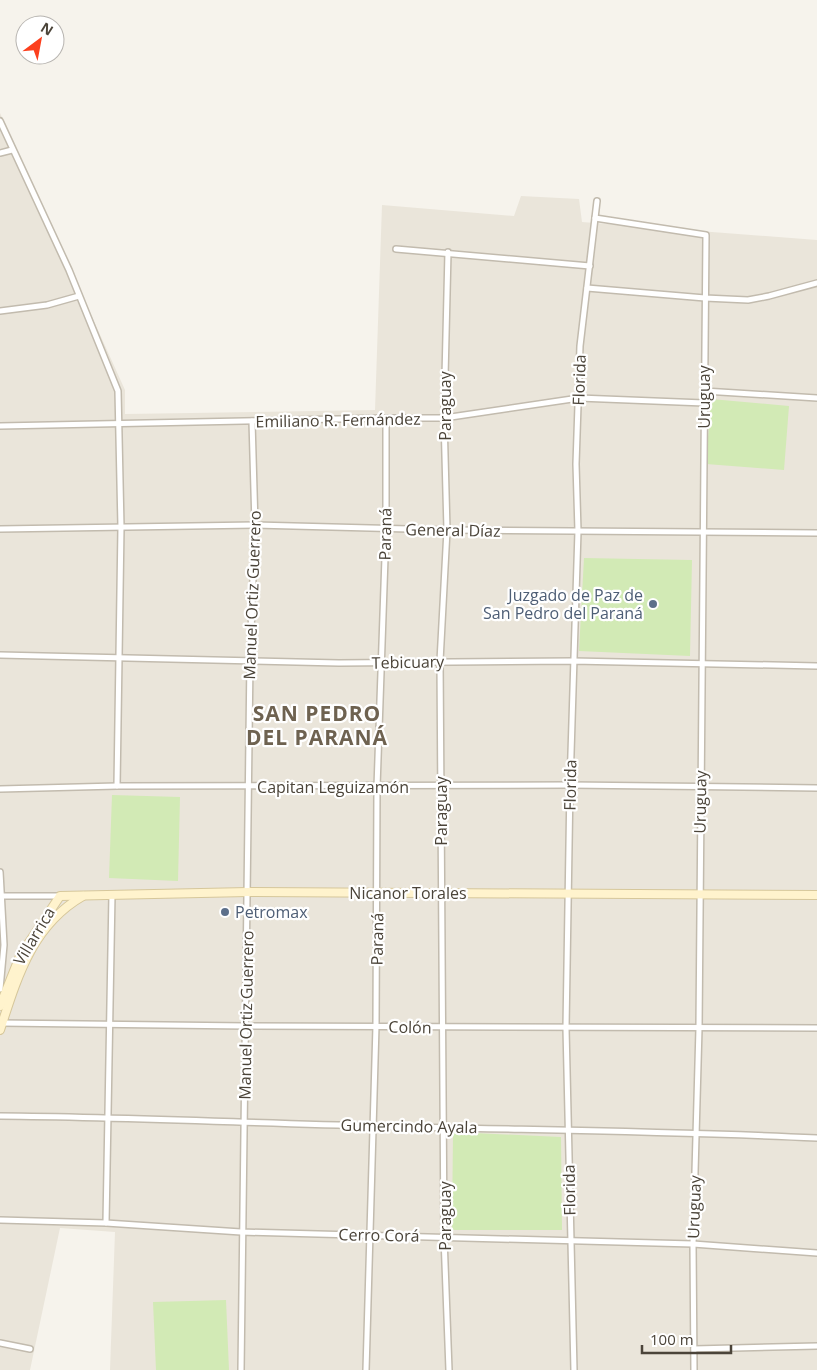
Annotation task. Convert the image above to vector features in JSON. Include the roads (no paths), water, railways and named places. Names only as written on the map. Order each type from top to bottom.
[{"type":"street","points":[[0,121],[79,296],[118,391],[121,527],[117,786]]},
{"type":"street","points":[[0,154],[12,150]]},
{"type":"street","name":"Florida","points":[[574,1370],[566,1028],[570,785],[578,531],[576,464],[580,346],[597,201]]},
{"type":"street","name":"Uruguay","points":[[595,218],[706,235],[700,664],[699,1028],[693,1244],[694,1370]]},
{"type":"street","points":[[396,249],[448,252],[590,266]]},
{"type":"street","name":"Paraguay","points":[[448,252],[444,418],[447,530],[440,661],[440,893],[444,1028],[444,1237],[449,1370]]},
{"type":"street","points":[[587,288],[748,300],[817,283]]},
{"type":"street","points":[[0,311],[47,305],[79,296]]},
{"type":"street","points":[[704,391],[817,398]]},
{"type":"street","name":"Emiliano R. Fernández","points":[[0,426],[444,418],[578,398],[704,403]]},
{"type":"street","name":"Paraná","points":[[366,1370],[376,1026],[377,787],[386,529],[386,418]]},
{"type":"street","name":"Manuel Ortiz Guerrero","points":[[240,1370],[250,659],[255,525],[252,421]]},
{"type":"street","name":"General Díaz","points":[[0,528],[255,525],[447,530],[817,533]]},
{"type":"street","name":"Tebicuary","points":[[0,655],[380,663],[573,661],[817,666]]},
{"type":"street","name":"Capitan Leguizamón","points":[[0,789],[117,786],[377,787],[570,785],[817,788]]},
{"type":"street","name":"Villarrica","points":[[0,872],[4,945],[0,989]]},
{"type":"street","name":"Nicanor Torales","points":[[1,896],[248,892],[817,895]]},
{"type":"street","name":"Villarrica","points":[[1,1025],[25,958],[36,940],[67,905],[86,894]]},
{"type":"street","points":[[106,1223],[112,894]]},
{"type":"street","name":"Villarrica","points":[[0,1006],[20,956],[60,896]]},
{"type":"street","name":"Colón","points":[[1,1025],[817,1028]]},
{"type":"street","name":"Gumercindo Ayala","points":[[0,1116],[107,1116],[373,1126],[697,1132],[817,1138]]},
{"type":"street","name":"Cerro Corá","points":[[0,1220],[106,1223],[241,1232],[570,1239],[693,1244],[817,1253]]},
{"type":"street","points":[[0,1343],[30,1349]]},
{"type":"street","points":[[694,1350],[817,1346]]},
{"type":"place","name":"Juzgado de Paz de San Pedro del Paraná","points":[[653,604]]},
{"type":"place","name":"Petromax","points":[[225,912]]},
{"type":"district","name":"SAN PEDRO DEL PARANÁ","points":[[317,726]]}]
